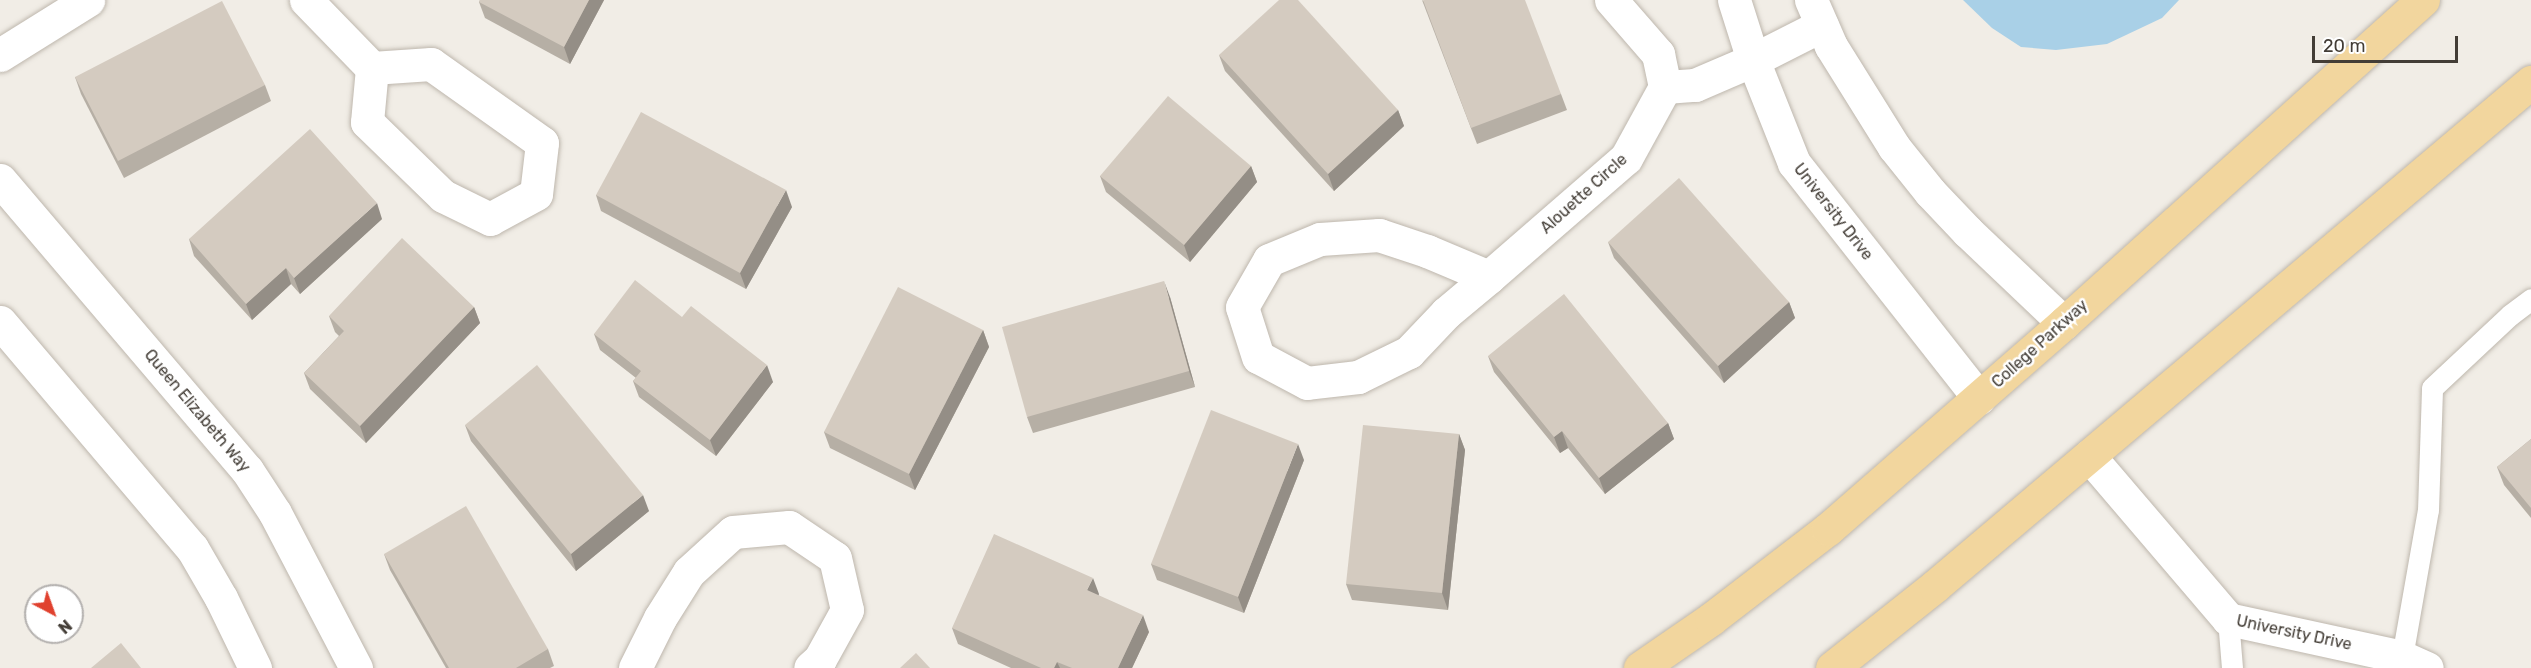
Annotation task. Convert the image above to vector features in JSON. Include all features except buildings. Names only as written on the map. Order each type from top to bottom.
[{"type":"main road","name":"College Parkway","points":[[1640,668],[1711,619],[1828,529],[2064,323],[2423,0]]},
{"type":"main road","points":[[1832,668],[1935,586],[2531,82]]},
{"type":"street","points":[[0,55],[88,0]]},
{"type":"street","points":[[306,0],[372,68],[367,122],[443,196],[490,219],[536,194],[542,142],[431,64],[372,68]]},
{"type":"street","points":[[1611,0],[1658,54],[1665,87],[1695,85],[1753,60],[1816,12],[1831,46],[1863,101],[1894,147],[1930,192],[1968,232],[2064,323]]},
{"type":"street","name":"University Drive","points":[[1734,0],[1753,60],[1794,163],[1978,398]]},
{"type":"street","name":"Alouette Circle","points":[[1489,277],[1427,251],[1380,236],[1320,238],[1269,260],[1242,307],[1258,357],[1307,382],[1358,377],[1409,352],[1446,312],[1489,277],[1626,158],[1665,87]]},
{"type":"street","name":"Queen Elizabeth Way","points":[[0,180],[247,470],[275,513],[356,668]]},
{"type":"street","points":[[0,322],[192,549],[221,598],[255,668]]},
{"type":"street","name":"University Drive","points":[[2089,456],[2228,619],[2415,662]]},
{"type":"street","points":[[635,668],[660,618],[689,572],[733,532],[789,527],[834,558],[847,610],[820,659],[810,668]]},
{"type":"lane","points":[[2415,662],[2428,510],[2432,388],[2531,299]]},
{"type":"lane","points":[[2228,619],[2232,668]]},
{"type":"water","points":[[1963,0],[2179,0],[2162,18],[2107,44],[2056,50],[2021,47],[1992,28]]}]
